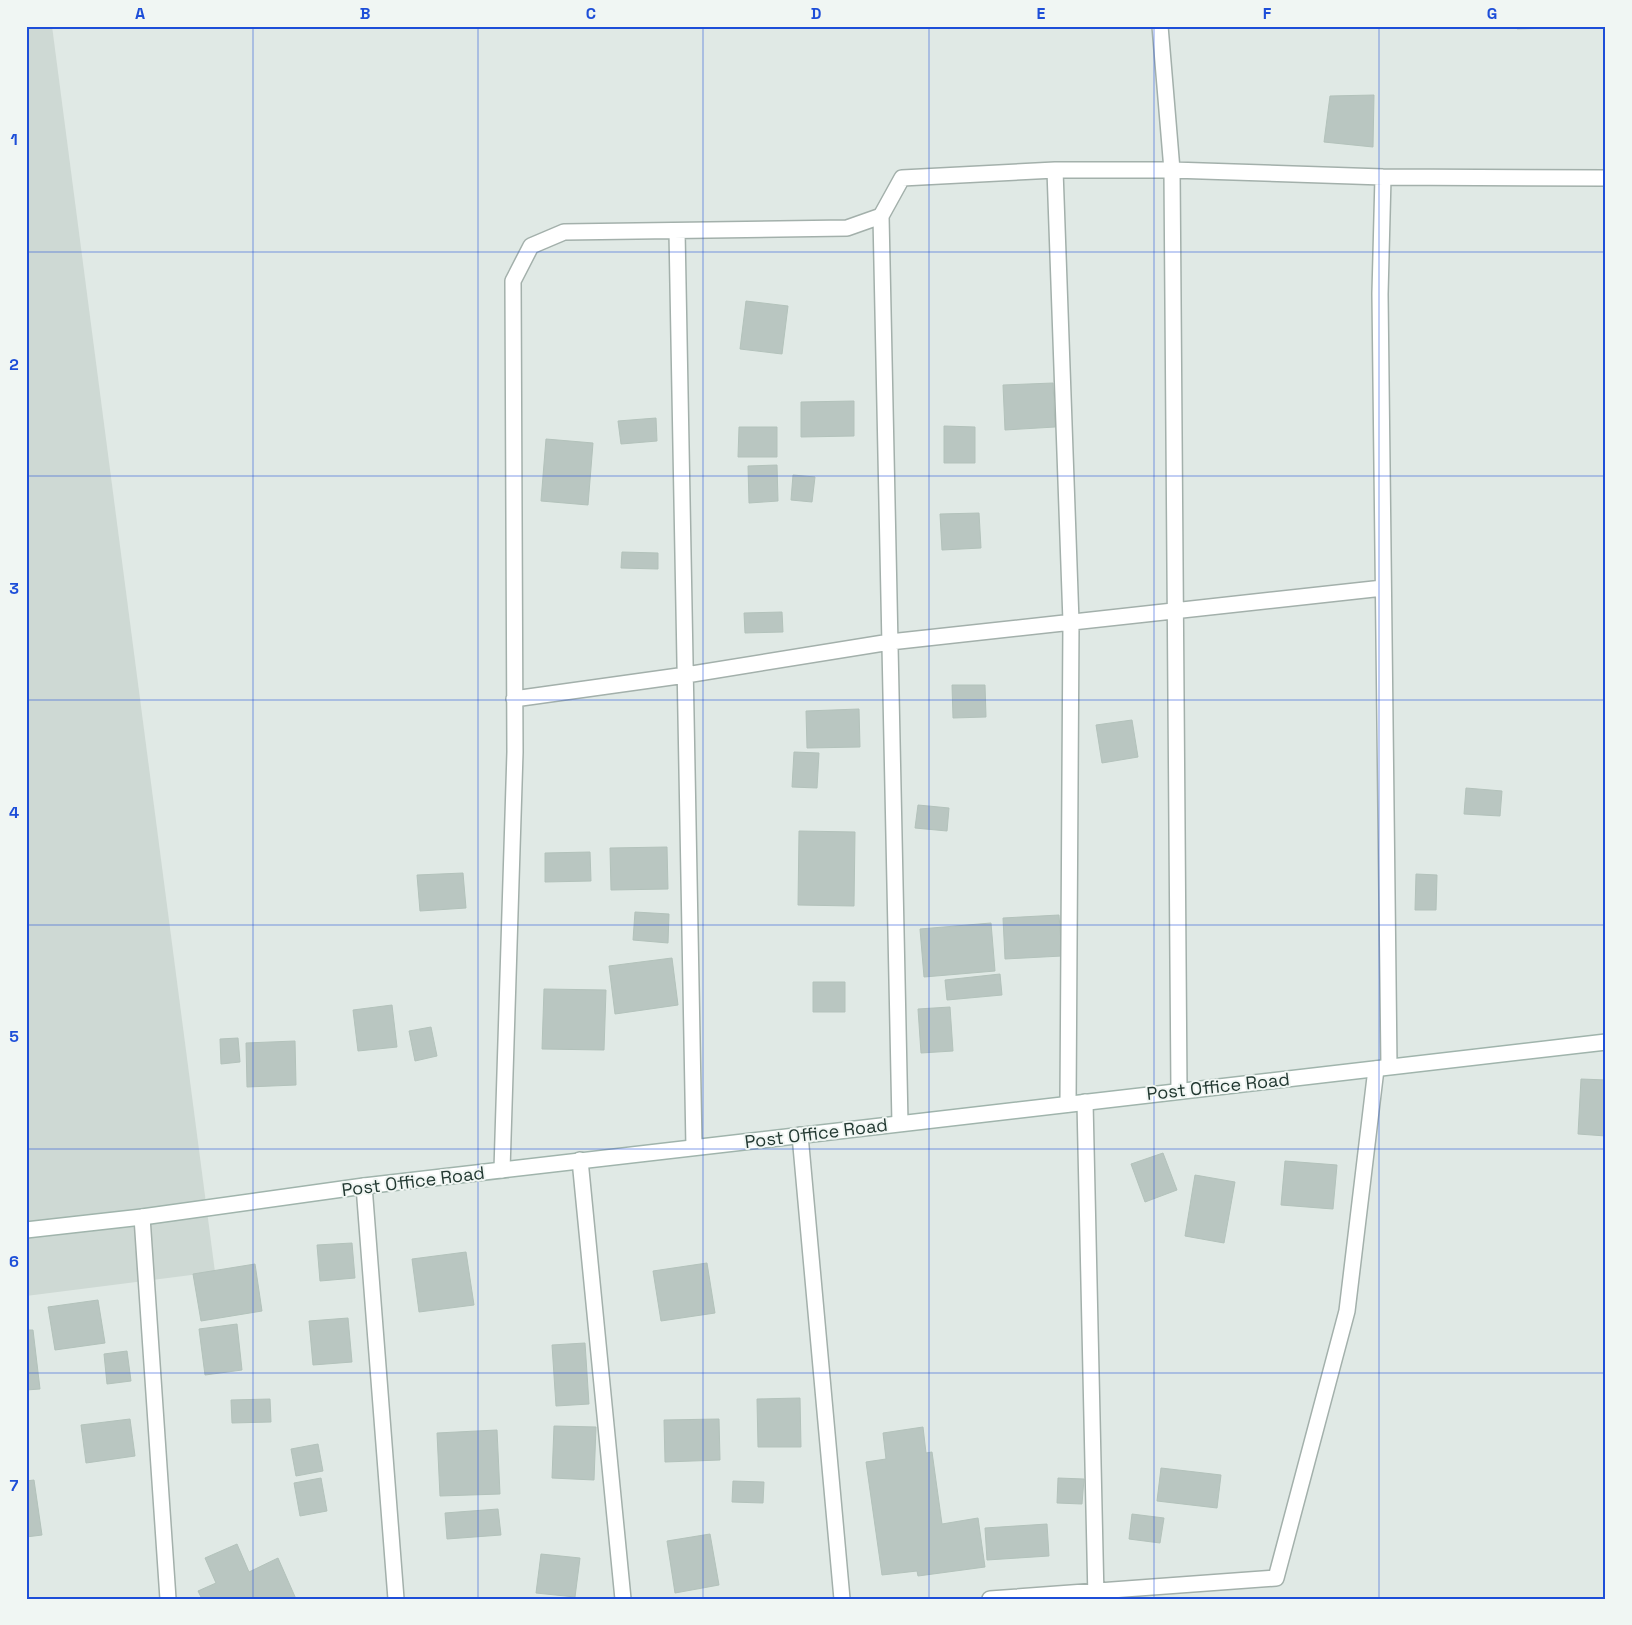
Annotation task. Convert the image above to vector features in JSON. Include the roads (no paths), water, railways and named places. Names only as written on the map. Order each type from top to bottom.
[{"type":"street","points":[[1160,26],[1172,170],[1178,1091]]},
{"type":"street","points":[[1055,170],[1071,622],[1068,1104]]},
{"type":"street","points":[[900,1123],[881,216],[902,178],[1055,170],[1172,170],[1382,177],[1606,178]]},
{"type":"street","points":[[990,1599],[1096,1595],[1276,1578],[1347,1311],[1382,1067],[1383,588],[1380,294],[1382,177]]},
{"type":"street","points":[[502,1170],[515,752],[512,280],[531,246],[564,232],[847,228],[881,216]]},
{"type":"street","points":[[677,231],[694,1147]]},
{"type":"street","points":[[514,699],[890,642],[1383,588]]},
{"type":"street","name":"Post Office Road","points":[[26,1230],[142,1217],[364,1186],[580,1160],[1606,1042]]},
{"type":"street","points":[[1085,1102],[1096,1595]]},
{"type":"street","points":[[800,1135],[842,1599]]},
{"type":"street","points":[[580,1160],[623,1599]]},
{"type":"street","points":[[364,1186],[396,1599]]},
{"type":"street","points":[[142,1217],[168,1599]]}]
